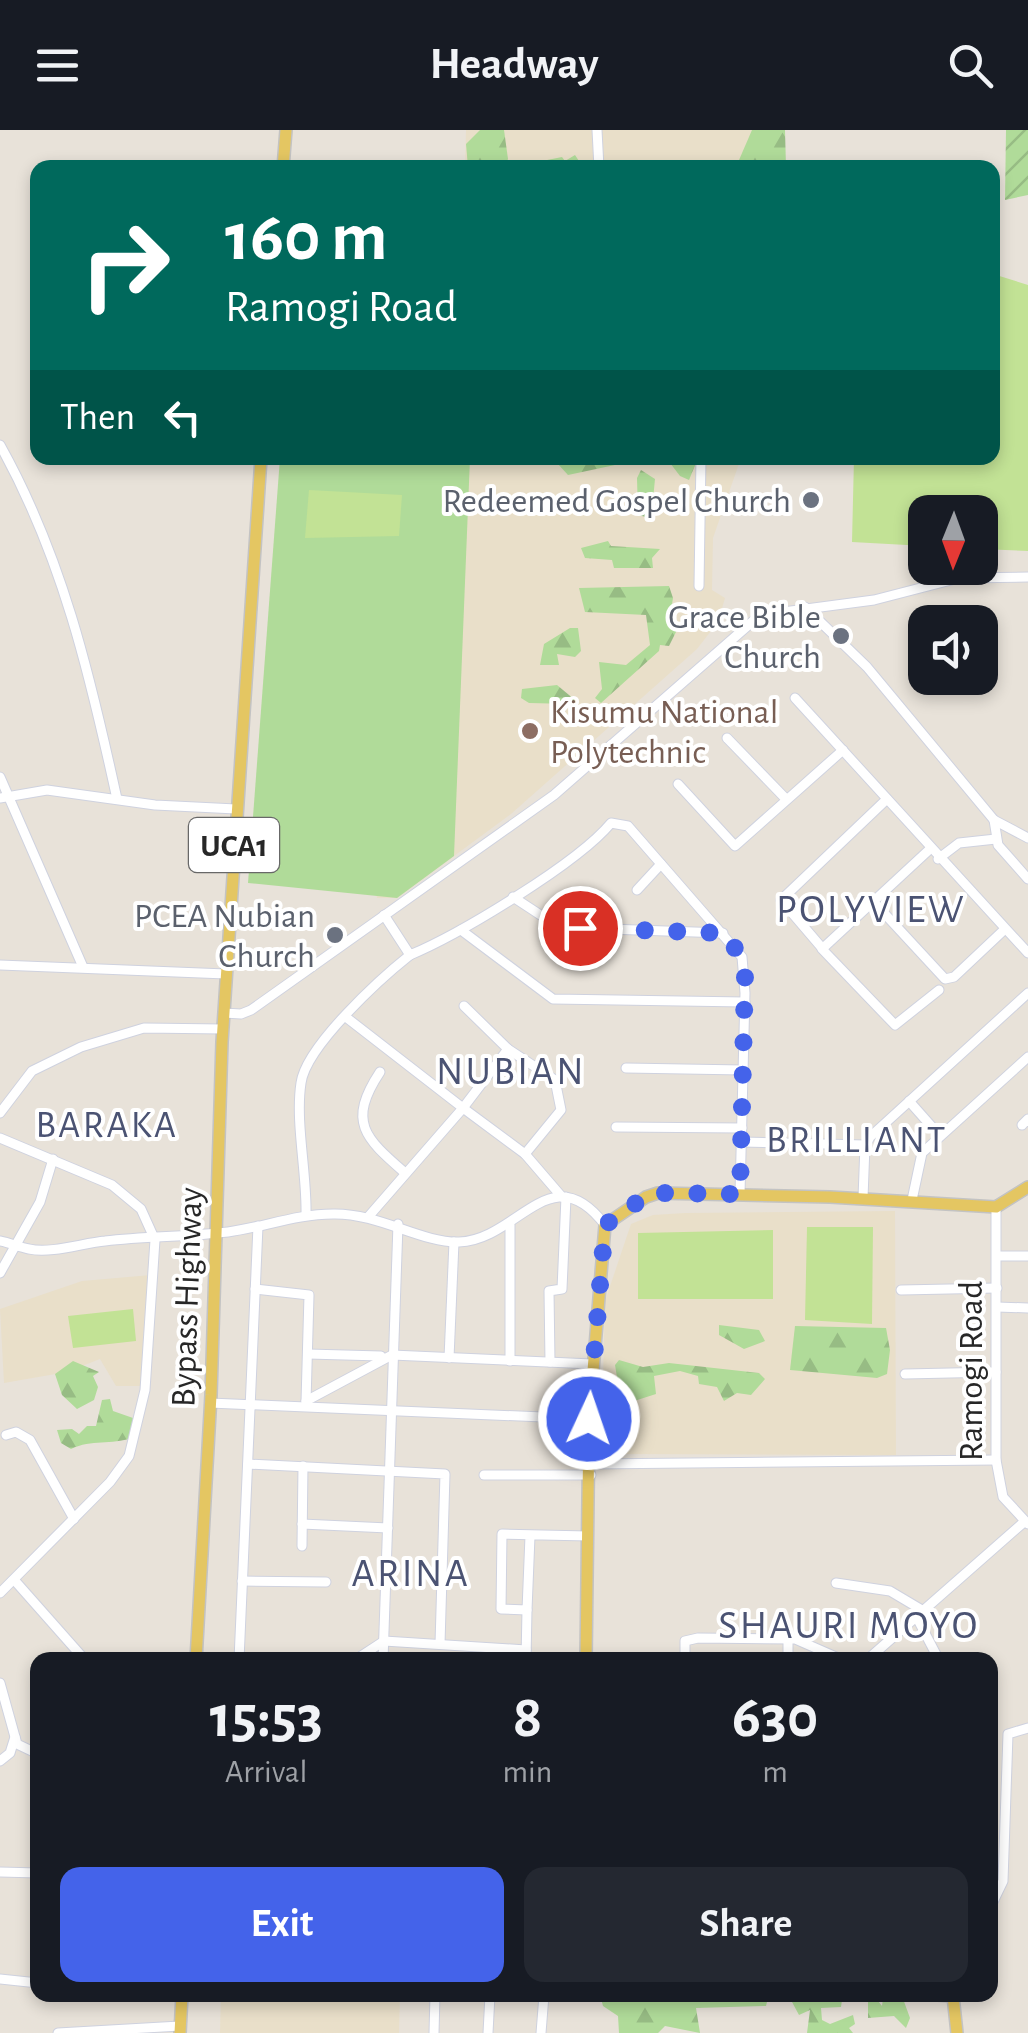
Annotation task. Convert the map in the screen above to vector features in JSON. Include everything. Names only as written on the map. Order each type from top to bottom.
[{"type":"main road","points":[[284,160],[286,130]]},
{"type":"main road","name":"Bypass Highway","points":[[196,1652],[210,1404],[222,1029],[261,465]]},
{"type":"main road","points":[[586,1652],[589,1419],[605,1225],[646,1196],[658,1193],[912,1200],[996,1207],[1028,1187]]},
{"type":"main road","points":[[180,2030],[182,2002]]},
{"type":"main road","points":[[954,2002],[958,2033]]},
{"type":"street","points":[[597,130],[599,160]]},
{"type":"street","points":[[0,444],[28,493],[53,555],[80,639],[118,799]]},
{"type":"street","points":[[699,586],[701,465]]},
{"type":"street","points":[[224,1013],[251,1010],[554,795],[676,691],[749,621],[770,612],[874,600],[959,578],[1028,577]]},
{"type":"street","points":[[805,607],[867,667],[994,820],[1028,838]]},
{"type":"street","points":[[795,698],[1028,954]]},
{"type":"street","points":[[726,738],[785,798]]},
{"type":"street","points":[[678,784],[735,846],[843,750]]},
{"type":"street","points":[[0,777],[4,796],[82,967]]},
{"type":"street","points":[[4,796],[47,790],[236,809]]},
{"type":"street","points":[[886,799],[781,900],[895,1025],[939,990]]},
{"type":"street","points":[[994,820],[996,839],[1028,879]]},
{"type":"street","points":[[306,1214],[301,1082],[310,1062],[380,980],[410,955],[461,930],[513,897],[617,822],[628,826],[742,957],[745,1002],[740,1194]]},
{"type":"street","points":[[938,859],[959,843],[996,839]]},
{"type":"street","points":[[822,948],[930,849]]},
{"type":"street","points":[[637,890],[661,864]]},
{"type":"street","points":[[513,897],[545,918],[580,928],[723,933]]},
{"type":"street","points":[[871,900],[945,979],[954,977],[1005,930]]},
{"type":"street","points":[[384,916],[410,955]]},
{"type":"street","points":[[461,930],[552,999],[745,1002]]},
{"type":"street","points":[[0,965],[226,974]]},
{"type":"street","points":[[863,1198],[865,1145],[1028,993]]},
{"type":"street","points":[[464,1006],[508,1048],[555,1080],[562,1097],[561,1110],[525,1154]]},
{"type":"street","points":[[347,1018],[525,1154],[564,1197],[562,1288],[549,1291],[550,1362]]},
{"type":"street","points":[[0,1112],[32,1071],[82,1047],[144,1028],[222,1029]]},
{"type":"street","points":[[369,1216],[508,1048]]},
{"type":"street","points":[[912,1200],[919,1158],[1028,1057]]},
{"type":"street","points":[[626,1068],[744,1070]]},
{"type":"street","points":[[380,1072],[365,1096],[362,1126],[372,1144],[404,1172]]},
{"type":"street","points":[[908,1101],[940,1136]]},
{"type":"street","points":[[616,1127],[742,1128]]},
{"type":"street","points":[[0,1138],[92,1174],[128,1197],[141,1209],[155,1240],[145,1390],[128,1456],[16,1582],[0,1593]]},
{"type":"street","points":[[742,1142],[865,1145]]},
{"type":"street","points":[[0,1273],[40,1202],[53,1159]]},
{"type":"street","points":[[0,1241],[34,1250],[112,1240],[155,1240],[258,1226],[306,1214],[369,1216],[454,1242],[482,1239],[510,1225],[531,1204],[564,1197],[580,1201],[605,1225]]},
{"type":"street","name":"Ramogi Road","points":[[996,1207],[996,1460],[1003,1498],[1026,1523]]},
{"type":"street","points":[[383,1652],[398,1224]]},
{"type":"street","points":[[510,1225],[510,1361]]},
{"type":"street","points":[[239,1652],[258,1226]]},
{"type":"street","points":[[448,1358],[454,1242]]},
{"type":"street","points":[[998,1256],[1028,1256]]},
{"type":"street","points":[[901,1290],[998,1288]]},
{"type":"street","points":[[256,1289],[309,1295],[306,1406]]},
{"type":"street","points":[[997,1307],[1028,1308]]},
{"type":"street","points":[[308,1354],[395,1354],[592,1364]]},
{"type":"street","points":[[306,1406],[383,1356]]},
{"type":"street","points":[[905,1374],[996,1372]]},
{"type":"street","points":[[210,1404],[589,1419]]},
{"type":"street","points":[[6,1435],[16,1432],[30,1440],[74,1519]]},
{"type":"street","points":[[484,1475],[996,1460]]},
{"type":"street","points":[[248,1464],[445,1474],[440,1644]]},
{"type":"street","points":[[302,1546],[304,1466]]},
{"type":"street","points":[[876,1652],[1026,1523]]},
{"type":"street","points":[[302,1524],[388,1528]]},
{"type":"street","points":[[527,1610],[498,1605],[500,1538],[504,1534],[588,1536]]},
{"type":"street","points":[[526,1652],[530,1536]]},
{"type":"street","points":[[242,1581],[326,1582]]},
{"type":"street","points":[[16,1582],[77,1652]]},
{"type":"street","points":[[836,1583],[890,1591],[919,1613],[936,1652]]},
{"type":"street","points":[[686,1652],[688,1639],[788,1639],[822,1652]]},
{"type":"street","points":[[788,1639],[788,1652]]},
{"type":"street","points":[[367,1652],[384,1641],[503,1652]]},
{"type":"street","points":[[0,1683],[18,1746],[30,1751]]},
{"type":"street","points":[[998,1891],[1003,1881],[1008,1734],[1028,1728]]},
{"type":"street","points":[[0,1761],[10,1752],[15,1737]]},
{"type":"street","points":[[0,1872],[30,1873]]},
{"type":"street","points":[[0,1978],[30,1982]]},
{"type":"street","points":[[434,2033],[435,2002]]},
{"type":"street","points":[[488,2033],[490,2002]]},
{"type":"street","points":[[541,2033],[543,2002]]},
{"type":"street","points":[[58,2033],[180,2030]]},
{"type":"shaded area","points":[[466,130],[779,130],[777,160],[465,160]]},
{"type":"shaded area","name":"Kisumu National Polytechnic","points":[[305,465],[739,465],[713,538],[712,590],[725,598],[718,622],[697,649],[511,814],[397,898],[377,898]]},
{"type":"shaded area","points":[[895,1211],[896,1455],[601,1454],[605,1301],[631,1224],[653,1215],[685,1213]]},
{"type":"shaded area","points":[[151,1275],[144,1386],[116,1386],[100,1359],[67,1372],[4,1383],[0,1309],[82,1281]]},
{"type":"shaded area","points":[[221,2002],[400,2002],[399,2033],[220,2033]]},
{"type":"green space","points":[[480,130],[504,130],[508,159],[467,160],[466,144]]},
{"type":"green space","points":[[752,130],[785,130],[786,160],[739,160]]},
{"type":"green space","points":[[1006,130],[1028,130],[1028,195],[1005,200]]},
{"type":"green space","points":[[1000,276],[1028,285],[1028,551],[998,550],[998,495],[908,495],[908,545],[852,542],[854,465],[1000,465]]},
{"type":"green space","points":[[279,465],[470,465],[454,856],[397,898],[248,883]]},
{"type":"green space","points":[[559,465],[615,465],[568,475]]},
{"type":"green space","points":[[672,465],[695,465],[689,480]]},
{"type":"green space","points":[[641,470],[655,479],[652,510],[646,517],[638,515],[637,478]]},
{"type":"green space","points":[[309,490],[402,495],[399,536],[305,538]]},
{"type":"green space","points":[[608,541],[611,546],[660,549],[652,558],[653,568],[614,568],[612,560],[585,558],[581,548]]},
{"type":"green space","points":[[669,586],[673,598],[670,617],[680,624],[669,646],[660,645],[659,651],[601,703],[595,698],[602,689],[599,662],[626,665],[650,645],[646,615],[585,612],[579,588]]},
{"type":"green space","points":[[570,628],[578,628],[581,651],[575,657],[557,654],[559,665],[540,665],[544,644]]},
{"type":"green space","points":[[557,685],[575,700],[570,704],[529,703],[521,698],[522,689]]},
{"type":"green space","points":[[807,1227],[873,1227],[872,1324],[805,1320]]},
{"type":"green space","points":[[773,1230],[773,1299],[638,1299],[638,1233]]},
{"type":"green space","points":[[133,1309],[136,1341],[73,1348],[68,1316]]},
{"type":"green space","points":[[719,1325],[759,1330],[765,1341],[744,1349],[719,1335]]},
{"type":"green space","points":[[795,1326],[886,1328],[890,1350],[887,1374],[877,1378],[790,1370]]},
{"type":"green space","points":[[619,1360],[643,1367],[669,1363],[759,1373],[765,1379],[751,1395],[737,1393],[724,1401],[717,1387],[699,1384],[698,1376],[680,1371],[654,1376],[656,1394],[631,1402],[620,1395],[615,1365]]},
{"type":"green space","points":[[73,1361],[99,1372],[93,1376],[98,1387],[94,1400],[77,1409],[62,1395],[55,1374]]},
{"type":"green space","points":[[110,1399],[113,1411],[133,1418],[132,1438],[71,1449],[61,1443],[57,1430],[72,1429],[79,1434],[87,1426],[96,1426],[102,1400]]},
{"type":"green space","points":[[602,2002],[767,2002],[766,2006],[696,2008],[700,2033],[665,2026],[658,2033],[619,2033],[618,2016]]},
{"type":"green space","points":[[792,2002],[842,2002],[841,2007],[821,2008],[822,2020],[830,2024],[853,2015],[855,2024],[849,2028],[853,2033],[807,2033],[810,2010],[799,2015]]},
{"type":"green space","points":[[868,2002],[882,2006],[882,2002],[904,2002],[910,2018],[906,2028],[894,2016],[868,2018]]},
{"type":"place","name":"Redeemed Gospel Church","points":[[811,500]]},
{"type":"place","name":"Grace Bible Church","points":[[841,636]]},
{"type":"place","name":"Kisumu National Polytechnic","points":[[530,731]]},
{"type":"place","name":"PCEA Nubian Church","points":[[335,935]]},
{"type":"district","name":"POLYVIEW","points":[[871,908]]},
{"type":"district","name":"NUBIAN","points":[[511,1070]]},
{"type":"district","name":"BARAKA","points":[[107,1124]]},
{"type":"district","name":"BRILLIANT","points":[[857,1139]]},
{"type":"district","name":"ARINA","points":[[411,1572]]},
{"type":"district","name":"SHAURI MOYO","points":[[849,1624]]},
{"type":"route","points":[[580,928],[723,933],[742,957],[746,992],[740,1194],[658,1193],[646,1196],[605,1225],[589,1419]]}]
